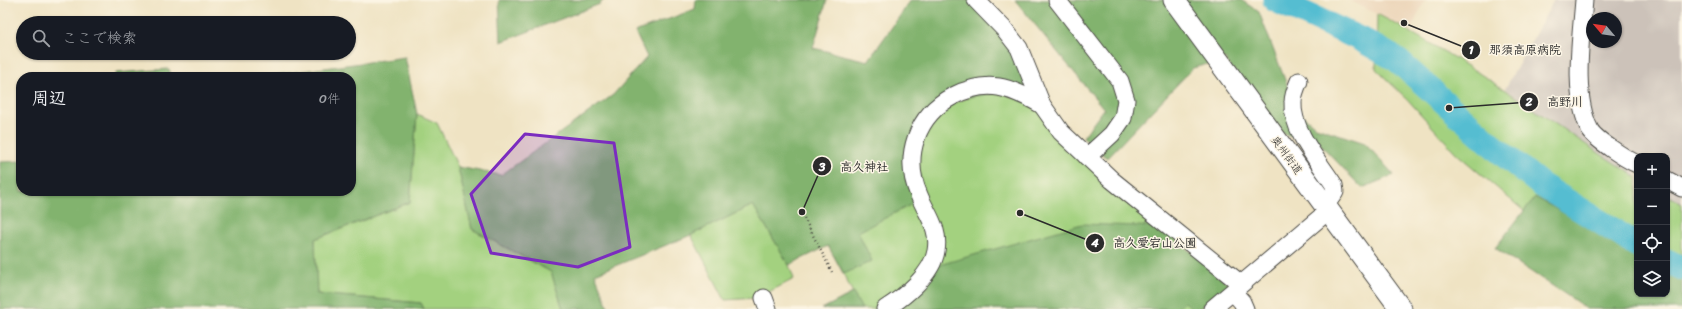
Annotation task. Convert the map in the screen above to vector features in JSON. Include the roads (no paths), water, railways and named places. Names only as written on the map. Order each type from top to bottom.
[{"type":"main road","name":"奥州街道","points":[[1174,0],[1401,309]]},
{"type":"street","points":[[976,0],[1005,30],[1019,48],[1042,105],[1061,132],[1087,157],[1237,288],[1245,309]]},
{"type":"street","points":[[1057,0],[1120,81],[1126,100],[1123,118],[1112,134],[1087,157]]},
{"type":"street","points":[[1584,0],[1580,55],[1581,100],[1591,131],[1621,156],[1634,162]]},
{"type":"street","points":[[1212,309],[1326,208],[1336,192],[1334,185],[1302,137],[1292,104],[1299,82]]},
{"type":"street","points":[[885,309],[903,297],[916,285],[928,269],[936,252],[937,230],[918,193],[911,166],[917,135],[926,118],[939,104],[956,95],[970,89],[990,85],[1008,88],[1042,105]]},
{"type":"street","points":[[1670,182],[1682,188]]},
{"type":"waterway","points":[[1275,0],[1360,39],[1396,59],[1498,150],[1540,184],[1634,243]]},
{"type":"waterway","points":[[1670,262],[1682,268]]},
{"type":"place","name":"那須高原病院","points":[[1404,23]]},
{"type":"place","name":"高野川","points":[[1449,108]]},
{"type":"place","name":"高久神社","points":[[802,212]]},
{"type":"place","name":"高久愛宕山公園","points":[[1020,213]]}]
